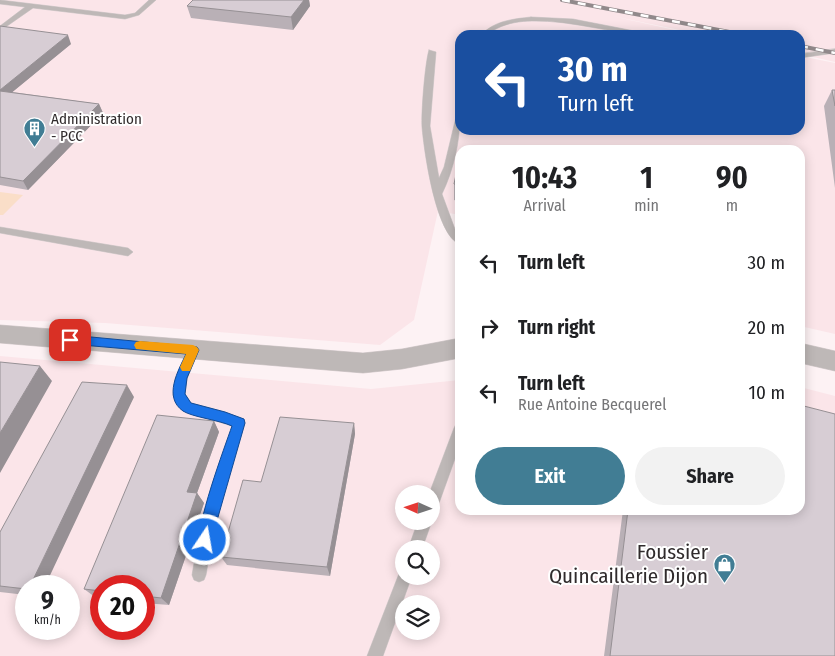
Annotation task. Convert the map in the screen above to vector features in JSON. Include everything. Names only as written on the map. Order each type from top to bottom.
[{"type":"street","points":[[0,334],[362,364],[455,349]]},
{"type":"street","points":[[805,354],[835,361]]},
{"type":"lane","points":[[0,2],[125,17],[137,14],[153,0]]},
{"type":"lane","points":[[0,29],[31,6]]},
{"type":"lane","points":[[490,30],[495,26],[513,20],[540,18],[619,30]]},
{"type":"lane","points":[[805,55],[835,51]]},
{"type":"lane","points":[[432,52],[426,126],[437,194],[452,234],[455,237]]},
{"type":"lane","points":[[437,194],[448,167],[456,135]]},
{"type":"lane","points":[[0,230],[128,252]]},
{"type":"lane","points":[[193,350],[181,378],[178,395],[187,407],[225,417],[239,423],[208,522],[199,575]]},
{"type":"lane","points":[[439,485],[455,441]]},
{"type":"lane","points":[[375,656],[402,585]]},
{"type":"shaded area","points":[[0,0],[835,0],[835,62],[805,55],[805,30],[680,30],[612,16],[675,30],[455,30],[455,135],[805,135],[805,57],[835,63],[835,334],[805,327],[805,145],[455,145],[455,214],[438,211],[414,320],[380,345],[105,323],[0,320]]},
{"type":"shaded area","points":[[0,192],[23,195],[3,215],[0,215]]},
{"type":"shaded area","points":[[0,356],[371,389],[455,381],[455,515],[805,515],[805,388],[835,396],[835,656],[0,656]]},
{"type":"building","points":[[193,0],[304,0],[291,17],[187,6]]},
{"type":"building","points":[[0,26],[68,35],[0,90]]},
{"type":"building","points":[[832,90],[835,90],[835,106]]},
{"type":"building","name":"Administration - PCC","points":[[0,91],[99,104],[23,181],[0,177]]},
{"type":"building","points":[[0,362],[40,366],[0,433]]},
{"type":"building","points":[[82,382],[127,385],[35,575],[15,575],[15,588],[0,586],[0,532]]},
{"type":"building","name":"Foussier Quincaillerie Dijon","points":[[805,406],[835,414],[835,656],[610,656],[627,515],[805,515]]},
{"type":"building","points":[[157,415],[214,421],[187,492],[197,493],[161,598],[155,597],[155,575],[90,575],[90,590],[84,589]]},
{"type":"building","points":[[280,417],[354,423],[327,567],[221,557],[243,480],[261,482]]},
{"type":"railway","points":[[562,0],[719,30]]},
{"type":"railway","points":[[805,47],[835,53]]},
{"type":"slow traffic","points":[[140,345],[193,350],[186,367]]},
{"type":"place","name":"Administration - PCC","points":[[35,147]]},
{"type":"place","name":"Foussier Quincaillerie Dijon","points":[[724,583]]},
{"type":"route","points":[[70,340],[193,350],[181,378],[178,395],[187,407],[225,417],[239,423],[208,522],[205,540]]}]
